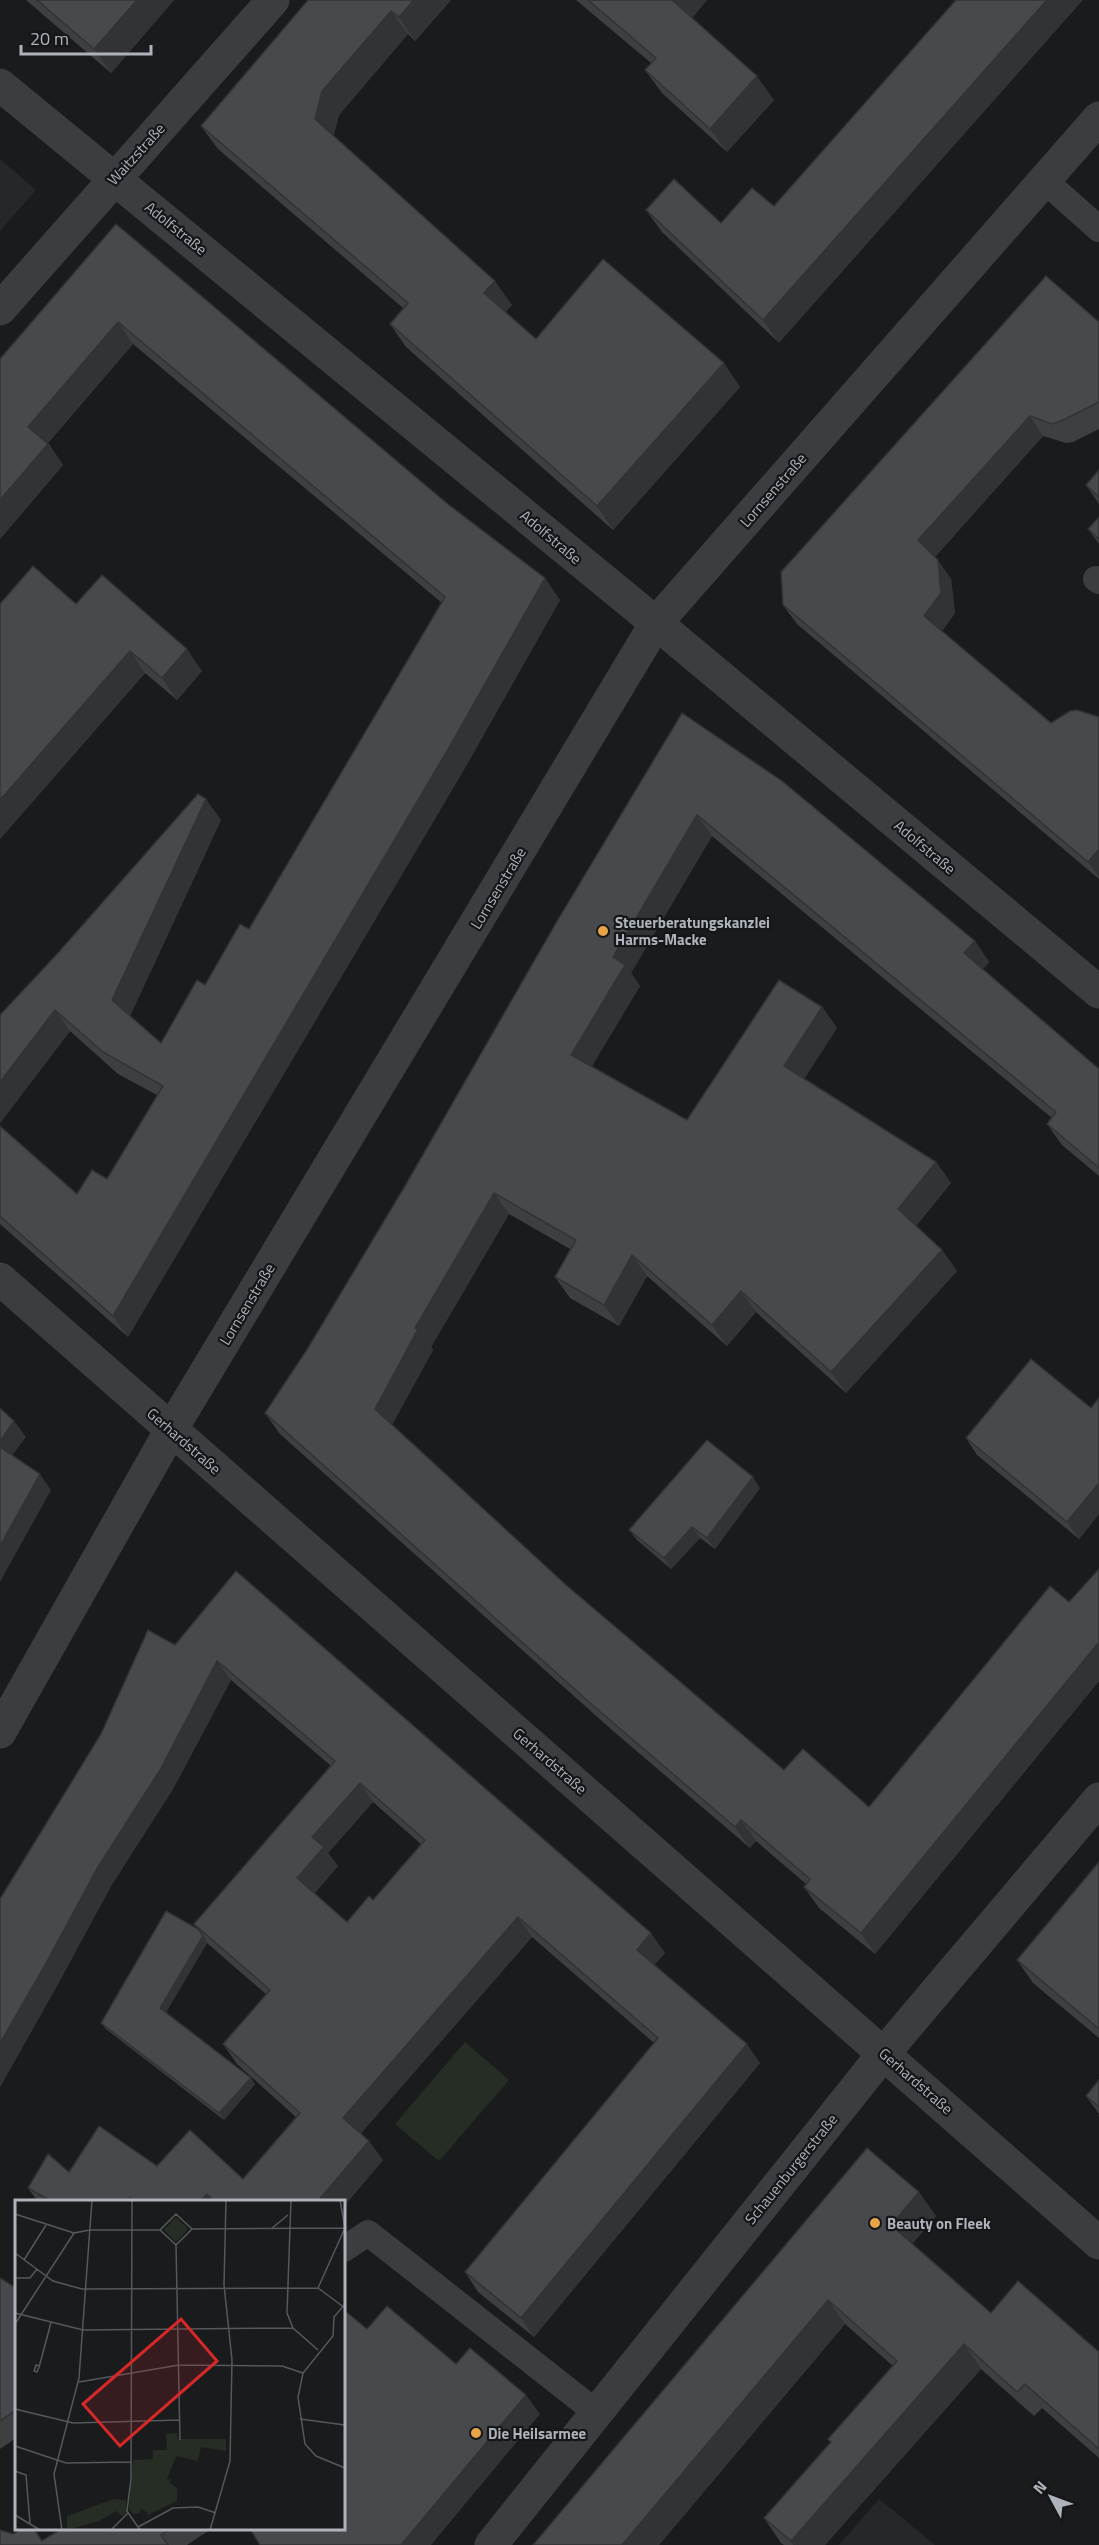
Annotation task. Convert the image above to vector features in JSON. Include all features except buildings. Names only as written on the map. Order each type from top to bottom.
[{"type":"street","name":"Waitzstraße","points":[[0,309],[273,0]]},
{"type":"street","name":"Adolfstraße","points":[[0,85],[656,623],[1099,992]]},
{"type":"street","name":"Lornsenstraße","points":[[0,1732],[171,1430],[656,623],[1099,118]]},
{"type":"street","name":"Gerhardstraße","points":[[0,1279],[1099,2243]]},
{"type":"street","name":"Schauenburgerstraße","points":[[491,2545],[885,2053],[1099,1799]]},
{"type":"lane","points":[[1044,181],[1099,229]]},
{"type":"lane","points":[[345,2248],[368,2234],[597,2413]]},
{"type":"shaded area","points":[[0,159],[36,190],[0,231]]},
{"type":"shaded area","points":[[465,2042],[509,2080],[439,2161],[395,2124]]},
{"type":"shaded area","points":[[879,2499],[935,2545],[839,2545]]},
{"type":"place","name":"Steuerberatungskanzlei Harms-Macke","points":[[603,931]]},
{"type":"place","name":"Beauty on Fleek","points":[[875,2223]]},
{"type":"place","name":"Die Heilsarmee","points":[[476,2433]]}]
